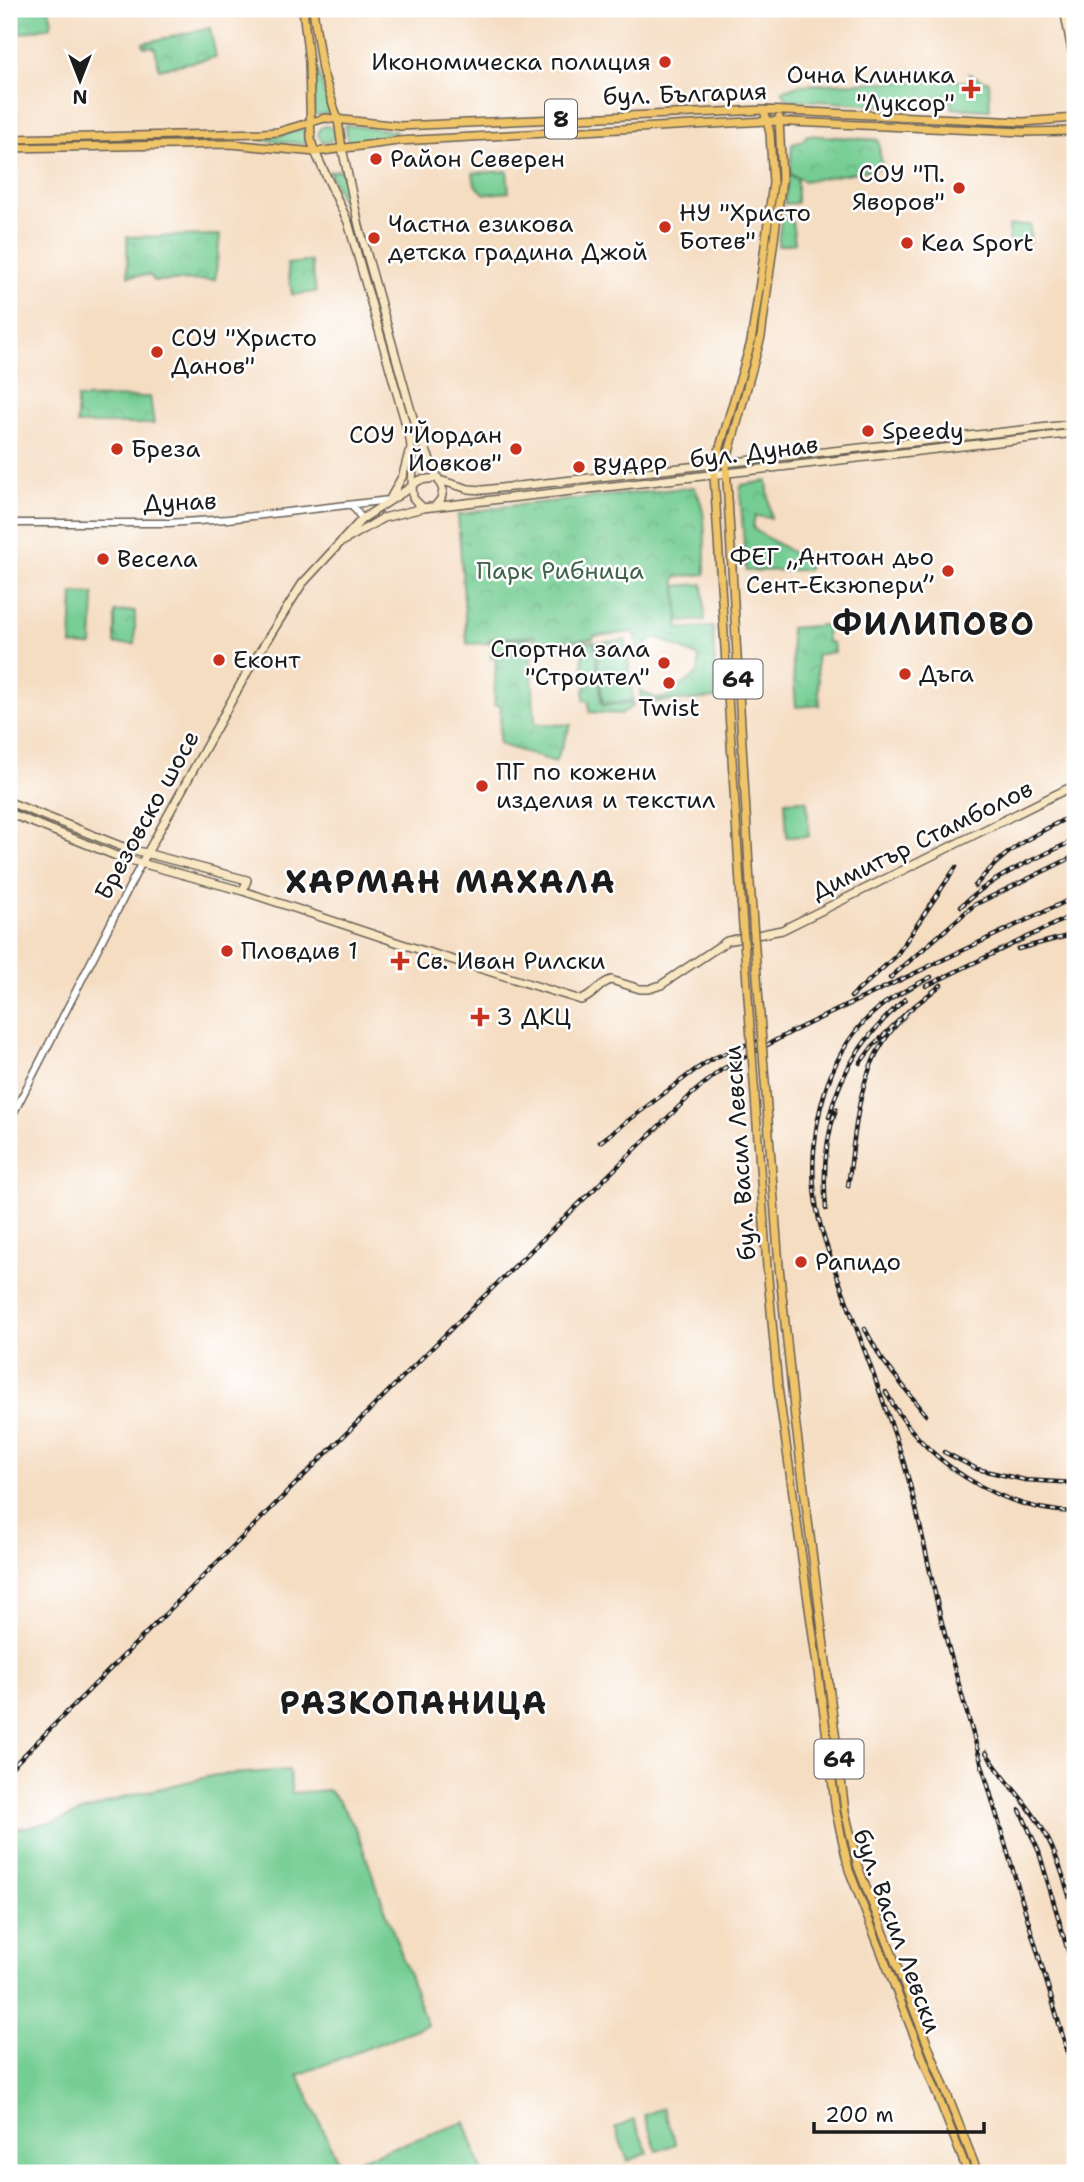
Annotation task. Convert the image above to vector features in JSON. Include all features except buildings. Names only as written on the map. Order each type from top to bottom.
[{"type":"main road","points":[[303,9],[309,62],[311,140],[348,222],[411,444],[411,486],[415,501],[423,508],[436,506],[443,494],[415,425],[359,226],[338,120],[322,70],[313,9]]},
{"type":"main road","points":[[1064,9],[1075,67]]},
{"type":"main road","points":[[1073,9],[1075,19]]},
{"type":"main road","name":"бул. България","points":[[338,120],[412,126],[764,110],[1023,122],[1075,118]]},
{"type":"main road","name":"бул. Васил Левски","points":[[764,110],[770,133],[773,183],[752,334],[715,464],[714,476],[740,884],[778,1387],[835,1812],[849,1870],[968,2173]]},
{"type":"main road","name":"бул. Васил Левски","points":[[778,110],[782,179],[761,337],[726,463],[726,474],[750,883],[779,1266],[795,1418],[845,1811],[858,1867],[978,2173]]},
{"type":"main road","name":"8","points":[[9,139],[262,133],[278,132],[325,118],[338,120]]},
{"type":"main road","name":"бул. България","points":[[342,148],[409,140],[766,121],[1024,132],[1075,131]]},
{"type":"main road","name":"8","points":[[9,149],[231,144],[315,152],[342,148]]},
{"type":"main road","name":"бул. Дунав","points":[[438,479],[483,490],[1075,424]]},
{"type":"main road","name":"бул. Дунав","points":[[436,506],[1075,433]]},
{"type":"main road","points":[[390,500],[403,475],[411,444]]},
{"type":"main road","points":[[411,486],[420,480],[438,479]]},
{"type":"main road","name":"Брезовско шосе","points":[[141,864],[248,669],[302,584],[362,519],[411,486]]},
{"type":"main road","name":"Брезовско шосе","points":[[342,542],[383,518],[423,508]]},
{"type":"main road","name":"Димитър Стамболов","points":[[9,813],[91,847],[141,864],[243,891],[574,1000],[592,995],[601,984],[611,980],[640,989],[655,988],[727,941],[786,928],[1075,785]]},
{"type":"main road","points":[[9,802],[101,839],[247,880],[243,891]]},
{"type":"street","name":"Дунав","points":[[9,523],[204,521],[390,500]]},
{"type":"street","points":[[352,505],[362,519]]},
{"type":"street","name":"Брезовско шосе","points":[[9,1122],[141,864]]},
{"type":"green space","points":[[9,9],[49,9],[52,22],[49,27],[9,36]]},
{"type":"green space","points":[[210,28],[216,57],[159,69],[155,48],[144,47],[143,43]]},
{"type":"green space","points":[[315,61],[331,113],[314,115]]},
{"type":"green space","points":[[969,74],[989,82],[990,110],[952,108],[951,101],[907,100],[907,107],[787,99],[782,91],[798,85],[943,80],[968,82]]},
{"type":"green space","points":[[345,125],[396,131],[396,133],[348,143]]},
{"type":"green space","points":[[323,126],[329,126],[334,134],[332,140],[323,142],[318,137],[318,131]]},
{"type":"green space","points":[[305,128],[306,144],[262,140],[262,137],[279,136]]},
{"type":"green space","points":[[807,135],[878,140],[882,168],[804,181],[790,174],[792,144],[803,141]]},
{"type":"green space","points":[[342,169],[352,223],[329,172]]},
{"type":"green space","points":[[507,171],[509,192],[485,194],[475,185],[473,173]]},
{"type":"green space","points":[[789,175],[797,179],[797,203],[784,204]]},
{"type":"green space","points":[[786,217],[792,221],[795,243],[778,246],[781,219]]},
{"type":"green space","points":[[1030,225],[1030,243],[1009,243],[1008,226]]},
{"type":"green space","points":[[220,235],[215,280],[154,281],[150,275],[128,276],[127,237]]},
{"type":"green space","points":[[311,261],[316,292],[292,295],[287,264]]},
{"type":"green space","points":[[150,397],[154,424],[77,424],[77,398]]},
{"type":"green space","points":[[767,481],[771,518],[755,516],[753,526],[755,530],[808,562],[807,570],[746,571],[740,490],[742,485]]},
{"type":"green space","name":"Парк Рибница","points":[[694,487],[704,518],[705,574],[675,577],[679,629],[713,627],[716,698],[641,703],[640,690],[657,699],[665,698],[698,673],[699,657],[656,637],[638,651],[635,632],[594,636],[593,639],[536,643],[533,636],[489,639],[489,643],[467,644],[458,515],[500,507]]},
{"type":"green space","points":[[703,584],[705,620],[679,622],[676,586]]},
{"type":"green space","points":[[73,593],[94,594],[92,646],[71,645]]},
{"type":"green space","points":[[135,611],[135,644],[115,644],[115,612]]},
{"type":"green space","points":[[826,625],[827,642],[833,643],[834,652],[816,655],[820,705],[796,707],[790,628]]},
{"type":"green space","points":[[530,638],[535,724],[571,725],[555,762],[499,744],[501,706],[494,705],[496,659],[491,658],[492,641]]},
{"type":"green space","points":[[626,640],[633,701],[603,703],[596,643]]},
{"type":"green space","points":[[594,642],[602,705],[633,703],[633,706],[621,714],[589,712],[589,701],[584,700],[584,689],[587,688],[584,684],[582,649],[576,648],[574,643]]},
{"type":"green space","points":[[807,800],[809,836],[787,837],[785,801]]},
{"type":"green space","points":[[289,1770],[292,1793],[328,1790],[338,1800],[356,1829],[427,2025],[298,2075],[340,2166],[465,2122],[483,2173],[9,2173],[9,1830],[57,1821],[124,1797],[216,1775]]},
{"type":"green space","points":[[663,2108],[676,2144],[657,2151],[644,2115]]},
{"type":"green space","points":[[634,2120],[648,2153],[628,2161],[615,2128]]},
{"type":"railway","points":[[975,886],[1009,852],[1075,814]]},
{"type":"railway","points":[[961,906],[987,885],[1075,840]]},
{"type":"railway","points":[[890,978],[974,905],[1075,856]]},
{"type":"railway","points":[[851,997],[896,956],[956,867]]},
{"type":"railway","points":[[9,1770],[473,1307],[693,1093],[721,1070],[791,1032],[1075,897]]},
{"type":"railway","points":[[926,986],[1075,914]]},
{"type":"railway","points":[[1018,949],[1075,934]]},
{"type":"railway","points":[[931,977],[880,1007],[852,1036],[841,1053],[825,1090],[816,1130],[814,1192],[827,1248],[883,1400],[909,1480],[947,1642],[1075,2077]]},
{"type":"railway","points":[[908,1011],[941,985]]},
{"type":"railway","points":[[829,1117],[841,1082],[858,1052],[879,1025],[905,999]]},
{"type":"railway","points":[[848,1186],[858,1111],[868,1074],[884,1041],[908,1011],[860,1063]]},
{"type":"railway","points":[[600,1142],[695,1070],[714,1058],[755,1041]]},
{"type":"railway","points":[[826,1209],[826,1159],[829,1133],[836,1109]]},
{"type":"railway","points":[[866,1331],[865,1329],[881,1358],[926,1415]]},
{"type":"railway","points":[[886,1392],[901,1417],[920,1440],[941,1460],[965,1477],[1018,1502],[1075,1512]]},
{"type":"railway","points":[[944,1452],[977,1469],[1025,1480],[1075,1483]]},
{"type":"railway","points":[[986,1752],[1029,1808],[1048,1838],[1075,1916]]},
{"type":"railway","points":[[1020,1810],[1039,1852],[1070,1958]]},
{"type":"place","name":"Икономическа полиция","points":[[665,62]]},
{"type":"place","name":"Очна Клиника \"Луксор\"","points":[[971,89]]},
{"type":"place","name":"Район Северен","points":[[376,159]]},
{"type":"place","name":"СОУ \"П. Яворов\"","points":[[959,188]]},
{"type":"place","name":"НУ \"Христо Ботев\"","points":[[665,227]]},
{"type":"place","name":"Частна езикова детска градина Джой","points":[[374,238]]},
{"type":"place","name":"Kea Sport","points":[[907,243]]},
{"type":"place","name":"СОУ \"Христо Данов\"","points":[[157,352]]},
{"type":"place","name":"Speedy","points":[[868,431]]},
{"type":"place","name":"Бреза","points":[[117,449]]},
{"type":"place","name":"СОУ \"Йордан Йовков\"","points":[[516,449]]},
{"type":"place","name":"ВУАРР","points":[[579,467]]},
{"type":"place","name":"Весела","points":[[103,559]]},
{"type":"place","name":"ФЕГ „Антоан дьо Сент-Екзюпери”","points":[[948,571]]},
{"type":"place","name":"Еконт","points":[[219,660]]},
{"type":"place","name":"Спортна зала \"Строител\"","points":[[664,663]]},
{"type":"place","name":"Дъга","points":[[905,674]]},
{"type":"place","name":"Twist","points":[[669,683]]},
{"type":"place","name":"ПГ по кожени изделия и текстил","points":[[482,786]]},
{"type":"place","name":"Пловдив 1","points":[[227,951]]},
{"type":"place","name":"Св. Иван Рилски","points":[[400,961]]},
{"type":"place","name":"3 ДКЦ","points":[[480,1017]]},
{"type":"place","name":"Рапидо","points":[[801,1262]]},
{"type":"district","name":"ФИЛИПОВО","points":[[934,624]]},
{"type":"district","name":"ХАРМАН МАХАЛА","points":[[451,882]]},
{"type":"district","name":"РАЗКОПАНИЦА","points":[[414,1703]]}]
